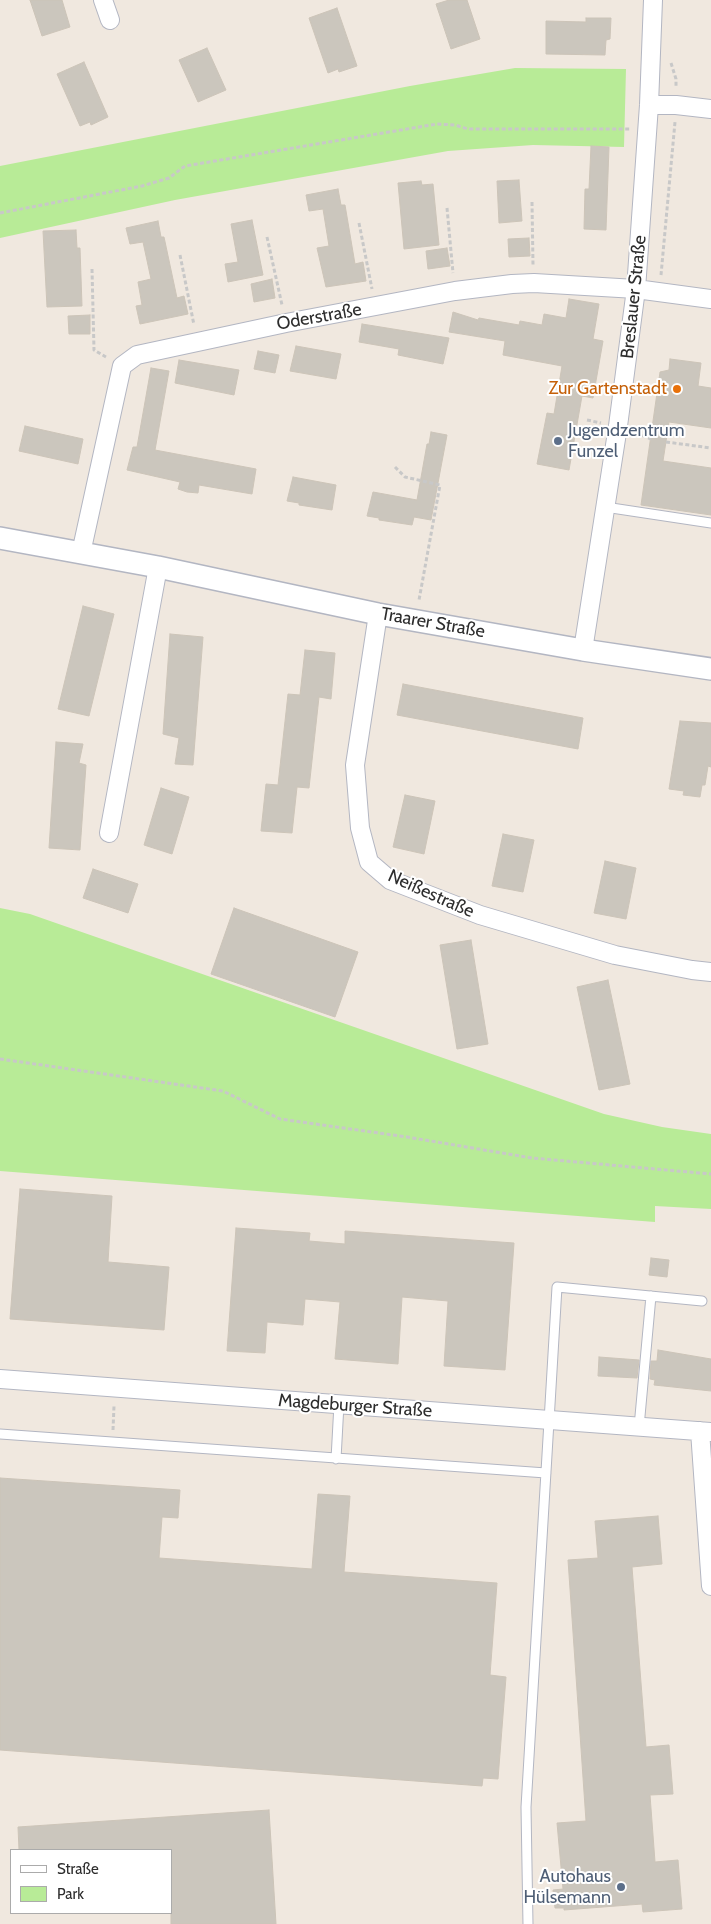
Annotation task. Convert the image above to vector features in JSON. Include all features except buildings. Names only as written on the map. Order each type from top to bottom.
[{"type":"street","points":[[103,0],[110,20]]},
{"type":"street","name":"Breslauer Straße","points":[[582,650],[631,336],[649,105],[653,0]]},
{"type":"street","points":[[649,105],[676,105],[711,109]]},
{"type":"street","name":"Oderstraße","points":[[122,366],[137,355],[286,323],[455,291],[534,283],[659,292],[711,299]]},
{"type":"street","points":[[81,553],[122,366]]},
{"type":"street","name":"Traarer Straße","points":[[0,538],[158,566],[378,614],[415,619],[582,650],[711,669]]},
{"type":"street","points":[[110,833],[158,566]]},
{"type":"street","name":"Neißestraße","points":[[378,614],[355,765],[360,828],[369,862],[390,880],[480,915],[615,955],[711,972]]},
{"type":"street","name":"Magdeburger Straße","points":[[0,1379],[706,1432]]},
{"type":"street","points":[[706,1432],[711,1586]]},
{"type":"lane","points":[[605,507],[711,523]]},
{"type":"lane","points":[[528,1924],[526,1807],[557,1287],[702,1301]]},
{"type":"lane","points":[[639,1426],[651,1296]]},
{"type":"lane","points":[[336,1459],[339,1404]]},
{"type":"lane","points":[[0,1434],[546,1473]]},
{"type":"path","points":[[659,292],[676,105],[676,79],[671,66],[671,56]]},
{"type":"path","points":[[0,213],[142,186],[169,178],[185,166],[437,124],[455,124],[468,129],[647,129]]},
{"type":"path","points":[[532,202],[534,283]]},
{"type":"path","points":[[447,208],[455,291]]},
{"type":"path","points":[[359,223],[375,307]]},
{"type":"path","points":[[267,238],[286,323]]},
{"type":"path","points":[[180,255],[198,342]]},
{"type":"path","points":[[92,269],[94,350],[122,366]]},
{"type":"path","points":[[666,442],[711,448]]},
{"type":"path","points":[[395,468],[405,477],[440,484],[415,619]]},
{"type":"path","points":[[0,1059],[223,1091],[280,1119],[407,1137],[532,1158],[711,1174]]},
{"type":"path","points":[[113,1442],[115,1388]]},
{"type":"green space","points":[[515,68],[626,69],[624,147],[533,145],[448,151],[175,200],[0,238],[0,166],[410,86]]},
{"type":"green space","points":[[0,908],[30,914],[604,1114],[662,1127],[711,1134],[711,1209],[655,1206],[655,1222],[0,1171]]},
{"type":"place","name":"Zur Gartenstadt","points":[[677,389]]},
{"type":"place","name":"Jugendzentrum Funzel","points":[[558,441]]},
{"type":"place","name":"Autohaus Hülsemann","points":[[621,1887]]}]
